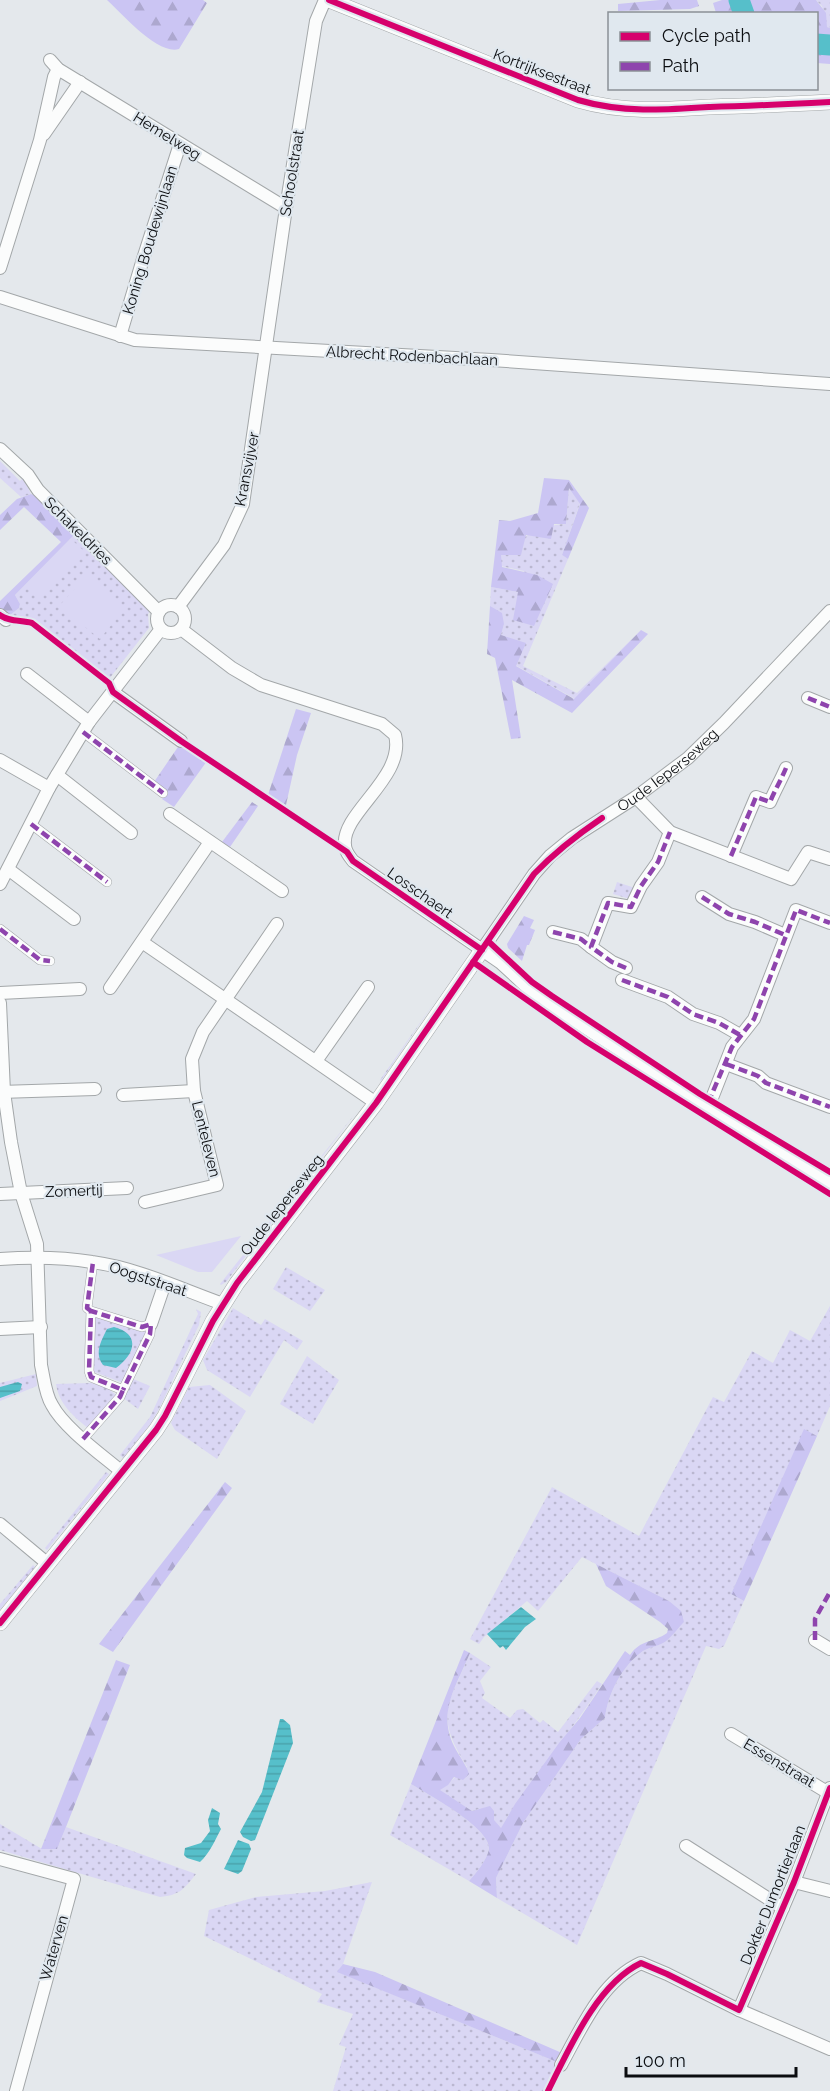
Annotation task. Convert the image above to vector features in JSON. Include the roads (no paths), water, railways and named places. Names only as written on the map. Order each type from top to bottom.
[{"type":"street","name":"Kortrijksestraat","points":[[327,0],[598,106],[618,109],[668,110],[830,102]]},
{"type":"street","name":"Schoolstraat","points":[[266,348],[316,21],[327,0]]},
{"type":"street","name":"Hemelweg","points":[[40,140],[54,76],[54,65],[286,208]]},
{"type":"street","points":[[0,268],[40,140],[80,82]]},
{"type":"street","name":"Koning Boudewijnlaan","points":[[120,336],[180,144]]},
{"type":"street","name":"Albrecht Rodenbachlaan","points":[[0,297],[135,340],[491,360],[830,384]]},
{"type":"street","name":"Kransvijver","points":[[178,607],[224,545],[243,504],[266,348]]},
{"type":"street","name":"Schakeldries","points":[[0,449],[28,475],[38,490],[159,612]]},
{"type":"street","points":[[165,606],[178,607],[185,619],[181,629],[172,633],[161,629],[157,621],[159,612],[165,606]]},
{"type":"street","name":"Oude Ieperseweg","points":[[0,1623],[165,1416],[223,1304],[376,1103],[534,874],[550,856],[572,838],[636,798],[688,758],[830,611]]},
{"type":"street","points":[[0,884],[49,788],[86,727],[161,629]]},
{"type":"street","name":"Losschaert","points":[[181,629],[232,668],[261,685],[382,724],[396,735],[398,748],[391,768],[345,836],[347,852],[353,861],[482,950]]},
{"type":"street","points":[[27,674],[163,794]]},
{"type":"street","points":[[113,692],[181,741]]},
{"type":"street","points":[[808,698],[830,707]]},
{"type":"street","points":[[0,760],[49,788]]},
{"type":"street","points":[[730,855],[756,797],[770,802],[786,768]]},
{"type":"street","points":[[57,775],[131,833]]},
{"type":"street","points":[[636,798],[670,832],[791,879],[808,852],[830,859]]},
{"type":"street","points":[[170,814],[282,891]]},
{"type":"street","points":[[31,824],[107,882]]},
{"type":"street","points":[[591,947],[608,903],[631,908],[641,886],[658,862],[670,832]]},
{"type":"street","points":[[110,988],[210,842]]},
{"type":"street","points":[[8,870],[74,919]]},
{"type":"street","points":[[702,897],[729,914],[762,925],[785,936]]},
{"type":"street","points":[[707,1106],[732,1047],[754,1019],[796,910],[830,922]]},
{"type":"street","name":"Lenteleven","points":[[145,1202],[217,1185],[194,1091],[192,1059],[196,1046],[276,924]]},
{"type":"street","points":[[0,929],[40,960],[50,961]]},
{"type":"street","points":[[553,932],[581,939],[612,962],[626,968]]},
{"type":"street","points":[[142,942],[376,1103]]},
{"type":"street","points":[[482,950],[537,994],[707,1106],[830,1182]]},
{"type":"street","points":[[622,980],[668,998],[693,1014],[719,1023],[740,1035]]},
{"type":"street","points":[[316,1061],[368,987]]},
{"type":"street","points":[[0,993],[80,989]]},
{"type":"street","name":"Zomertij","points":[[0,1003],[2,1092],[21,1193],[37,1244],[41,1365],[51,1404],[58,1416],[122,1472]]},
{"type":"street","points":[[726,1064],[758,1076],[766,1083],[830,1107]]},
{"type":"street","points":[[2,1092],[95,1089]]},
{"type":"street","name":"Lenteleven","points":[[123,1095],[194,1091]]},
{"type":"street","name":"Zomertij","points":[[0,1194],[127,1188]]},
{"type":"street","name":"Oogststraat","points":[[0,1259],[37,1257],[93,1262],[131,1270],[223,1304]]},
{"type":"street","points":[[93,1262],[87,1308],[90,1311],[89,1371],[91,1377],[123,1390]]},
{"type":"street","points":[[83,1438],[120,1397],[150,1334],[151,1324],[165,1283]]},
{"type":"street","points":[[90,1311],[142,1327],[151,1324]]},
{"type":"street","points":[[0,1329],[41,1327]]},
{"type":"street","points":[[0,1524],[48,1564]]},
{"type":"street","points":[[815,1640],[830,1649]]},
{"type":"street","name":"Essenstraat","points":[[731,1734],[829,1790]]},
{"type":"street","name":"Dokter Dumortierlaan","points":[[739,2010],[794,1882],[829,1790]]},
{"type":"street","points":[[686,1846],[783,1908]]},
{"type":"street","name":"Waterven","points":[[0,1859],[74,1879],[16,2091]]},
{"type":"street","points":[[794,1882],[830,1891]]},
{"type":"street","points":[[561,2065],[592,2010],[629,1968],[641,1963],[739,2010],[830,2049]]},
{"type":"water","points":[[114,1327],[123,1330],[132,1339],[128,1357],[116,1368],[103,1365],[99,1356],[107,1329]]},
{"type":"water","points":[[18,1382],[22,1384],[20,1391],[0,1398],[0,1387]]},
{"type":"water","points":[[521,1607],[536,1619],[525,1627],[506,1650],[503,1646],[500,1648],[487,1634]]},
{"type":"water","points":[[280,1719],[290,1725],[293,1743],[255,1840],[251,1841],[243,1837],[240,1832],[262,1792]]},
{"type":"water","points":[[212,1808],[220,1813],[218,1824],[221,1829],[200,1862],[187,1858],[184,1855],[185,1848],[201,1843],[210,1831],[208,1820]]},
{"type":"water","points":[[238,1840],[249,1844],[251,1849],[242,1871],[238,1874],[224,1869]]},
{"type":"waterway","points":[[739,0],[743,12]]},
{"type":"waterway","points":[[818,44],[830,45]]}]
